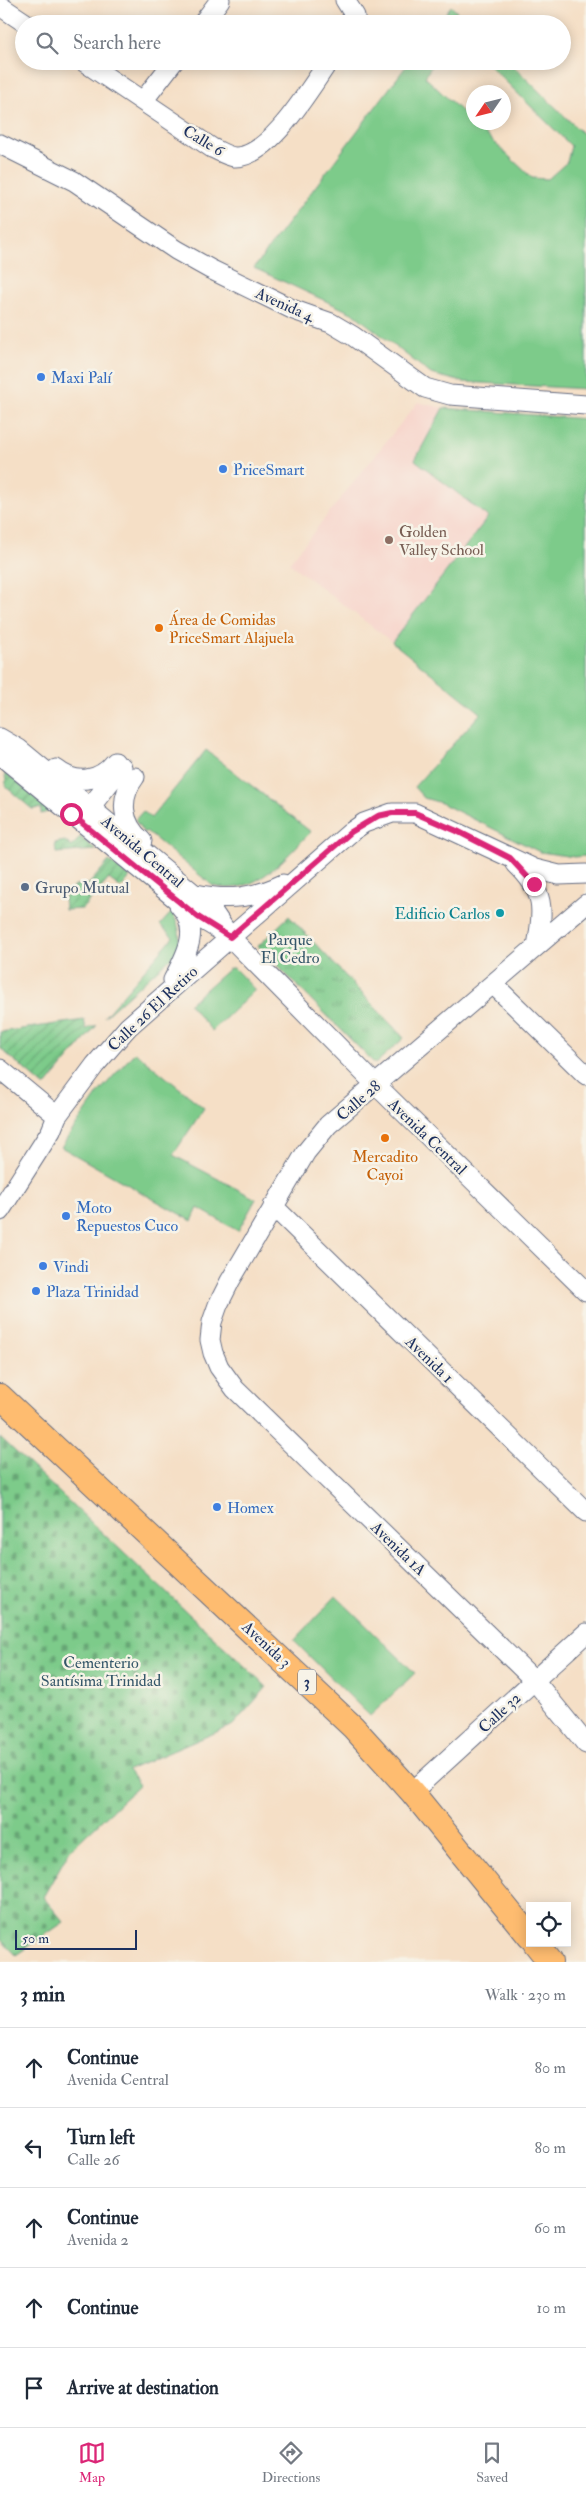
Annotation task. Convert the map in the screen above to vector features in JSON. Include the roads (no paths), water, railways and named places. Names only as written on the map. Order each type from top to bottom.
[{"type":"main road","name":"Avenida 3","points":[[0,1396],[315,1690],[412,1792],[526,1932]]},
{"type":"main road","points":[[538,1947],[550,1962]]},
{"type":"street","points":[[209,15],[220,0]]},
{"type":"street","points":[[0,6],[15,16]]},
{"type":"street","name":"Calle 6","points":[[96,70],[212,148],[232,157],[245,156],[258,150],[272,138],[322,70]]},
{"type":"street","points":[[143,101],[167,70]]},
{"type":"street","name":"Avenida 4","points":[[0,144],[74,181],[176,250],[210,269],[294,310],[331,323],[353,336],[425,388],[450,395],[586,405]]},
{"type":"street","points":[[0,737],[27,746],[61,773],[73,779],[94,778],[106,772],[125,769]]},
{"type":"street","name":"Avenida Central","points":[[0,737],[19,749],[94,810],[171,884],[198,917],[230,937]]},
{"type":"street","points":[[0,754],[15,758],[37,775],[54,777]]},
{"type":"street","name":"Avenida Central","points":[[0,754],[35,785],[171,884],[195,894],[209,906],[230,937],[375,1084],[586,1291]]},
{"type":"street","points":[[125,769],[95,801],[94,810],[100,826],[203,911],[217,918],[235,922],[248,922]]},
{"type":"street","points":[[125,769],[125,817],[138,837],[168,862],[171,884],[192,931],[186,955],[168,990]]},
{"type":"street","points":[[35,785],[52,789],[77,809],[94,810]]},
{"type":"street","points":[[195,894],[216,899],[243,898],[267,891],[302,874],[351,832],[378,816],[403,812],[415,813],[510,858],[547,873],[570,876],[586,874]]},
{"type":"street","points":[[510,858],[534,884],[540,895],[542,919],[537,946]]},
{"type":"street","name":"Calle 26 El Retiro","points":[[0,1211],[51,1131],[57,1116],[111,1044],[168,990],[302,874]]},
{"type":"street","name":"Calle 28","points":[[213,1353],[210,1340],[212,1322],[218,1305],[293,1170],[316,1138],[375,1084],[586,904]]},
{"type":"street","points":[[493,984],[586,1074]]},
{"type":"street","points":[[0,1069],[57,1116]]},
{"type":"street","name":"Avenida 1","points":[[273,1206],[586,1512]]},
{"type":"street","name":"Avenida 1A","points":[[213,1353],[219,1367],[235,1389],[534,1680],[586,1744]]},
{"type":"street","name":"Calle 32","points":[[412,1792],[586,1633]]},
{"type":"place","name":"Maxi Palí","points":[[41,377]]},
{"type":"place","name":"PriceSmart","points":[[223,469]]},
{"type":"place","name":"Golden Valley School","points":[[389,540]]},
{"type":"place","name":"Área de Comidas PriceSmart Alajuela","points":[[159,628]]},
{"type":"place","name":"Grupo Mutual","points":[[25,887]]},
{"type":"place","name":"Edificio Carlos","points":[[500,913]]},
{"type":"place","name":"Mercadito Cayoi","points":[[385,1138]]},
{"type":"place","name":"Moto Repuestos Cuco","points":[[66,1216]]},
{"type":"place","name":"Vindi","points":[[43,1266]]},
{"type":"place","name":"Plaza Trinidad","points":[[36,1291]]},
{"type":"place","name":"Homex","points":[[217,1507]]},
{"type":"park label","name":"Parque El Cedro","points":[[290,948]]},
{"type":"park label","name":"Cementerio Santísima Trinidad","points":[[101,1671]]}]
